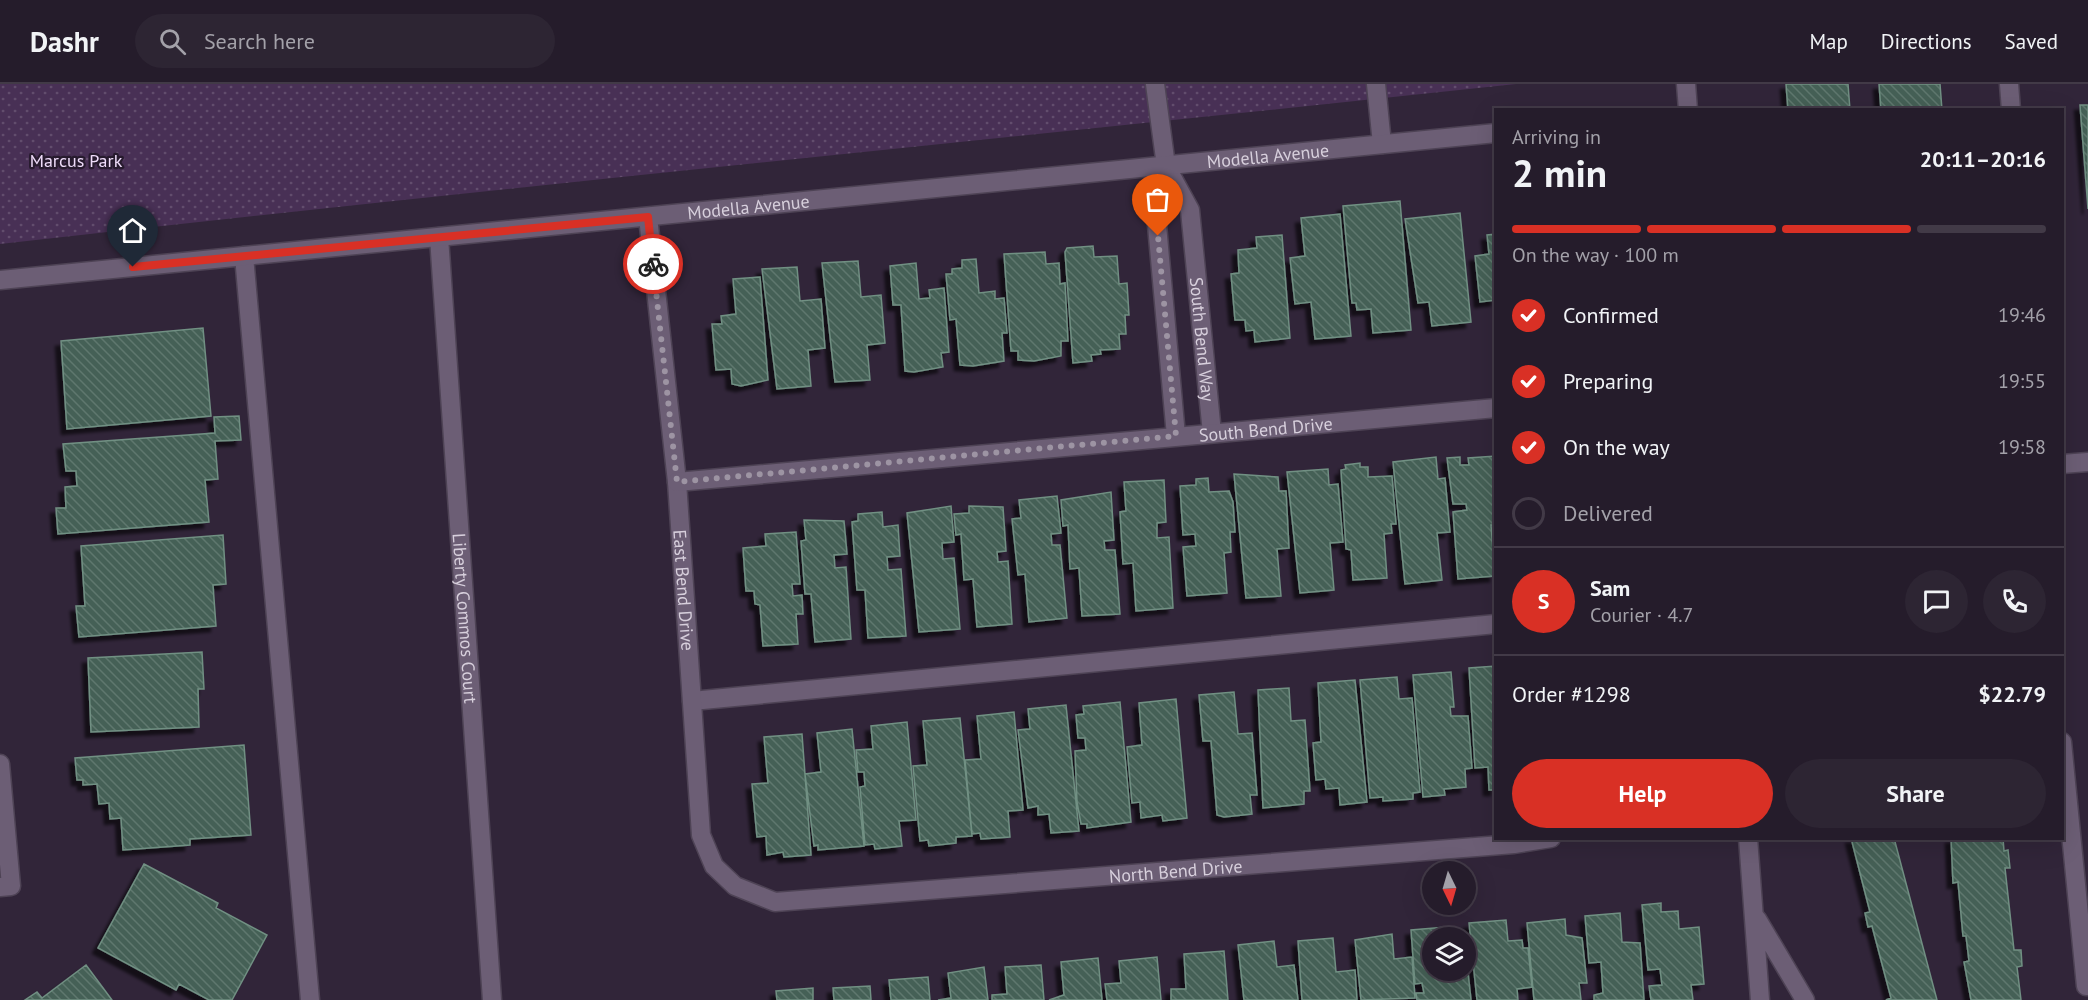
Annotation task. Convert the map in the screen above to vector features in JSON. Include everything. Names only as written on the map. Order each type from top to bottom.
[{"type":"street","points":[[1155,84],[1166,165]]},
{"type":"street","points":[[1376,84],[1382,144]]},
{"type":"street","points":[[1686,84],[1688,108]]},
{"type":"street","points":[[2009,84],[2011,108]]},
{"type":"street","name":"Modella Avenue","points":[[0,280],[1494,133]]},
{"type":"street","name":"South Bend Way","points":[[1166,165],[1190,210],[1212,433]]},
{"type":"street","name":"South Bend Way","points":[[1166,165],[1156,214],[1176,436]]},
{"type":"street","name":"East Bend Drive","points":[[648,217],[677,482],[701,835],[714,866],[735,886],[775,902],[799,900]]},
{"type":"street","name":"Liberty Commos Court","points":[[438,237],[492,1000]]},
{"type":"street","points":[[244,256],[310,1000]]},
{"type":"street","name":"South Bend Drive","points":[[677,482],[1494,408]]},
{"type":"street","points":[[2064,464],[2088,462]]},
{"type":"street","points":[[692,701],[1494,624]]},
{"type":"street","points":[[2064,762],[2086,986],[2088,986]]},
{"type":"street","points":[[0,764],[11,886],[0,887]]},
{"type":"street","name":"North Bend Drive","points":[[799,900],[1502,845],[1537,840]]},
{"type":"street","points":[[1748,840],[1760,1000]]},
{"type":"street","points":[[1755,915],[1805,1000]]},
{"type":"green space","name":"Marcus Park","points":[[0,84],[1516,84],[0,244]]},
{"type":"building","points":[[1786,84],[1848,84],[1850,108],[1788,108]]},
{"type":"building","points":[[1879,84],[1940,84],[1942,108],[1881,108]]},
{"type":"building","points":[[2080,105],[2088,105],[2088,209]]},
{"type":"building","points":[[1400,201],[1411,330],[1373,333],[1371,309],[1357,310],[1356,303],[1352,303],[1343,206]]},
{"type":"building","points":[[1460,213],[1471,322],[1432,326],[1429,302],[1418,303],[1405,219]]},
{"type":"building","points":[[1340,214],[1351,336],[1315,339],[1311,302],[1295,304],[1290,258],[1305,256],[1301,218]]},
{"type":"building","points":[[1494,234],[1494,300],[1480,302],[1475,256],[1489,254],[1487,235]]},
{"type":"building","points":[[1282,235],[1290,338],[1255,342],[1254,330],[1246,331],[1245,320],[1235,320],[1231,274],[1239,273],[1238,250],[1257,248],[1256,237]]},
{"type":"building","points":[[1093,246],[1094,257],[1117,256],[1119,284],[1127,283],[1129,315],[1125,315],[1126,334],[1119,334],[1120,349],[1100,350],[1101,354],[1091,355],[1092,361],[1073,363],[1065,252],[1067,248]]},
{"type":"building","points":[[1045,252],[1046,264],[1059,263],[1060,284],[1065,283],[1068,341],[1061,341],[1061,356],[1034,361],[1018,360],[1018,351],[1011,351],[1004,254]]},
{"type":"building","points":[[976,259],[979,293],[995,291],[995,299],[1004,298],[1007,333],[1002,333],[1004,361],[973,366],[960,365],[956,319],[950,320],[946,274],[952,274],[952,269],[962,268],[962,260]]},
{"type":"building","points":[[858,261],[861,297],[881,295],[885,343],[867,345],[870,380],[835,382],[822,263]]},
{"type":"building","points":[[916,263],[919,299],[930,298],[929,290],[944,288],[949,352],[941,353],[943,367],[914,372],[905,371],[901,305],[893,305],[890,266]]},
{"type":"building","points":[[797,267],[800,301],[821,299],[825,348],[808,350],[811,386],[777,389],[762,269]]},
{"type":"building","points":[[760,277],[768,380],[741,386],[732,384],[731,369],[716,370],[712,324],[722,324],[721,316],[736,314],[733,279]]},
{"type":"building","points":[[203,328],[211,416],[67,429],[61,341]]},
{"type":"building","points":[[239,416],[241,440],[215,441],[218,479],[205,480],[209,522],[58,534],[56,508],[66,508],[65,487],[77,486],[76,471],[66,471],[63,444],[215,433],[214,417]]},
{"type":"building","points":[[1494,456],[1494,525],[1491,525],[1494,576],[1458,579],[1453,512],[1467,510],[1466,504],[1453,504],[1447,458],[1460,457],[1460,465],[1469,465],[1468,458]]},
{"type":"building","points":[[1436,457],[1438,479],[1445,478],[1450,532],[1437,533],[1442,580],[1405,584],[1393,462]]},
{"type":"building","points":[[1360,463],[1360,467],[1368,467],[1368,477],[1392,476],[1396,524],[1391,524],[1392,533],[1384,534],[1387,578],[1353,580],[1351,550],[1346,549],[1341,470],[1346,469],[1345,465]]},
{"type":"building","points":[[1328,469],[1329,485],[1338,484],[1343,542],[1330,543],[1334,590],[1300,593],[1287,472]]},
{"type":"building","points":[[1234,474],[1278,477],[1279,491],[1286,491],[1289,548],[1277,549],[1281,596],[1246,598]]},
{"type":"building","points":[[1208,478],[1209,492],[1229,491],[1233,502],[1235,532],[1230,532],[1231,552],[1224,553],[1227,593],[1187,596],[1183,547],[1196,546],[1195,534],[1183,535],[1180,486],[1196,485],[1196,479]]},
{"type":"building","points":[[1164,480],[1166,522],[1157,523],[1157,538],[1169,537],[1173,608],[1136,611],[1133,563],[1123,564],[1120,512],[1126,511],[1124,482]]},
{"type":"building","points":[[1111,492],[1114,540],[1104,541],[1105,550],[1115,550],[1120,614],[1082,616],[1079,568],[1070,569],[1068,525],[1063,526],[1061,500]]},
{"type":"building","points":[[1057,496],[1061,533],[1051,534],[1052,545],[1060,545],[1067,618],[1029,622],[1025,574],[1018,575],[1012,519],[1021,518],[1019,500]]},
{"type":"building","points":[[951,506],[954,542],[942,543],[943,559],[954,558],[960,629],[919,632],[907,513]]},
{"type":"building","points":[[969,506],[1003,507],[1006,551],[997,552],[998,562],[1008,561],[1012,624],[977,627],[973,579],[964,580],[961,534],[956,535],[954,514],[969,513]]},
{"type":"building","points":[[882,512],[883,527],[898,525],[900,556],[887,557],[888,570],[901,569],[906,636],[868,638],[865,590],[857,590],[852,522],[858,521],[858,514]]},
{"type":"building","points":[[804,520],[844,521],[847,554],[834,555],[835,568],[846,567],[851,639],[815,642],[811,594],[805,594],[801,541],[806,540]]},
{"type":"building","points":[[796,532],[800,584],[792,584],[793,596],[802,595],[803,614],[796,614],[798,644],[763,646],[760,605],[755,604],[754,591],[746,591],[743,548],[766,546],[765,534]]},
{"type":"building","points":[[223,535],[226,584],[213,585],[216,626],[79,637],[76,606],[85,606],[81,546]]},
{"type":"building","points":[[202,652],[204,689],[198,689],[199,727],[91,732],[88,658]]},
{"type":"building","points":[[1494,666],[1494,790],[1489,790],[1488,767],[1475,768],[1469,668]]},
{"type":"building","points":[[1451,672],[1454,707],[1450,707],[1451,716],[1468,716],[1472,768],[1465,769],[1466,787],[1444,789],[1445,795],[1423,797],[1413,675]]},
{"type":"building","points":[[1397,677],[1399,699],[1412,698],[1420,792],[1413,793],[1413,799],[1383,801],[1383,797],[1370,798],[1360,680]]},
{"type":"building","points":[[1355,680],[1367,802],[1340,805],[1339,788],[1326,789],[1325,779],[1316,780],[1313,743],[1321,742],[1318,683]]},
{"type":"building","points":[[1289,688],[1291,721],[1305,720],[1310,791],[1304,791],[1304,804],[1263,808],[1258,690]]},
{"type":"building","points":[[1234,692],[1238,734],[1252,733],[1257,795],[1250,795],[1252,814],[1224,817],[1217,815],[1211,741],[1203,741],[1199,695]]},
{"type":"building","points":[[1176,699],[1187,818],[1163,821],[1162,815],[1141,818],[1140,802],[1132,803],[1127,747],[1142,745],[1139,703]]},
{"type":"building","points":[[1120,702],[1131,822],[1087,828],[1087,824],[1081,824],[1077,802],[1075,751],[1086,750],[1085,738],[1078,738],[1076,715],[1084,714],[1083,706]]},
{"type":"building","points":[[1066,705],[1079,831],[1051,833],[1049,814],[1038,815],[1038,806],[1028,808],[1018,730],[1030,729],[1028,709]]},
{"type":"building","points":[[1014,712],[1023,810],[1008,811],[1010,837],[981,839],[980,833],[972,834],[965,760],[981,759],[977,716]]},
{"type":"building","points":[[960,718],[972,836],[956,837],[956,843],[929,846],[928,840],[920,841],[913,766],[927,765],[923,721]]},
{"type":"building","points":[[907,722],[916,820],[899,821],[902,846],[875,849],[874,844],[865,845],[860,787],[865,786],[864,772],[858,772],[856,750],[873,749],[871,726]]},
{"type":"building","points":[[852,729],[864,846],[818,850],[818,845],[814,846],[805,774],[821,772],[817,733]]},
{"type":"building","points":[[802,734],[811,855],[784,857],[783,852],[767,855],[766,836],[757,837],[752,784],[768,783],[764,737]]},
{"type":"building","points":[[244,745],[251,835],[190,839],[190,845],[123,850],[121,818],[110,819],[109,803],[99,804],[97,784],[83,785],[83,780],[77,780],[75,758]]},
{"type":"building","points":[[1852,840],[1895,840],[1937,1000],[1886,1000],[1891,998],[1872,926],[1868,927],[1865,913],[1870,912]]},
{"type":"building","points":[[1951,840],[2003,840],[2004,851],[2008,850],[2010,868],[2005,868],[2014,950],[2021,950],[2022,966],[2017,967],[2021,1000],[1971,1000],[1964,962],[1969,961],[1966,936],[1963,936],[1958,882],[1953,883]]},
{"type":"building","points":[[144,864],[218,903],[216,908],[267,935],[232,1000],[209,1000],[179,984],[176,990],[98,948]]},
{"type":"building","points":[[1661,903],[1661,912],[1678,911],[1679,929],[1699,927],[1704,984],[1691,985],[1693,1000],[1651,1000],[1649,986],[1662,985],[1660,969],[1648,970],[1642,905]]},
{"type":"building","points":[[1620,913],[1622,942],[1640,943],[1644,1000],[1594,1000],[1594,995],[1603,993],[1601,962],[1589,963],[1585,916]]},
{"type":"building","points":[[1565,919],[1566,935],[1582,938],[1587,983],[1579,983],[1581,1000],[1534,1000],[1527,923]]},
{"type":"building","points":[[1506,920],[1508,941],[1522,940],[1523,948],[1528,948],[1532,987],[1517,989],[1518,1000],[1477,1000],[1476,927],[1469,927],[1469,923]]},
{"type":"building","points":[[1422,929],[1422,981],[1469,981],[1471,1000],[1417,1000],[1416,993],[1424,993],[1422,983],[1415,984],[1411,930]]},
{"type":"building","points":[[1392,934],[1394,959],[1412,957],[1415,998],[1361,1000],[1355,940]]},
{"type":"building","points":[[1333,938],[1336,972],[1355,970],[1357,1000],[1302,1000],[1298,941]]},
{"type":"building","points":[[1274,941],[1277,967],[1294,965],[1298,1000],[1244,1000],[1238,945]]},
{"type":"building","points":[[1224,951],[1228,1000],[1171,1000],[1171,989],[1186,989],[1184,954]]},
{"type":"building","points":[[1157,957],[1161,1000],[1107,1000],[1105,984],[1121,983],[1119,961]]},
{"type":"building","points":[[1098,958],[1102,1000],[1049,1000],[1064,995],[1061,962]]},
{"type":"building","points":[[86,965],[112,1000],[25,1000],[37,992],[42,998]]},
{"type":"building","points":[[1041,965],[1044,1000],[992,1000],[992,995],[1007,994],[1005,967]]},
{"type":"building","points":[[984,967],[988,1000],[938,1000],[951,998],[948,973]]},
{"type":"building","points":[[928,977],[930,1000],[891,1000],[889,980]]},
{"type":"building","points":[[870,986],[871,1000],[834,1000],[833,988]]},
{"type":"building","points":[[813,988],[813,1000],[777,1000],[776,991]]},
{"type":"way so far","points":[[653,264],[677,482],[1176,436],[1158,236]]},
{"type":"route","points":[[133,267],[648,217],[653,264]]}]
